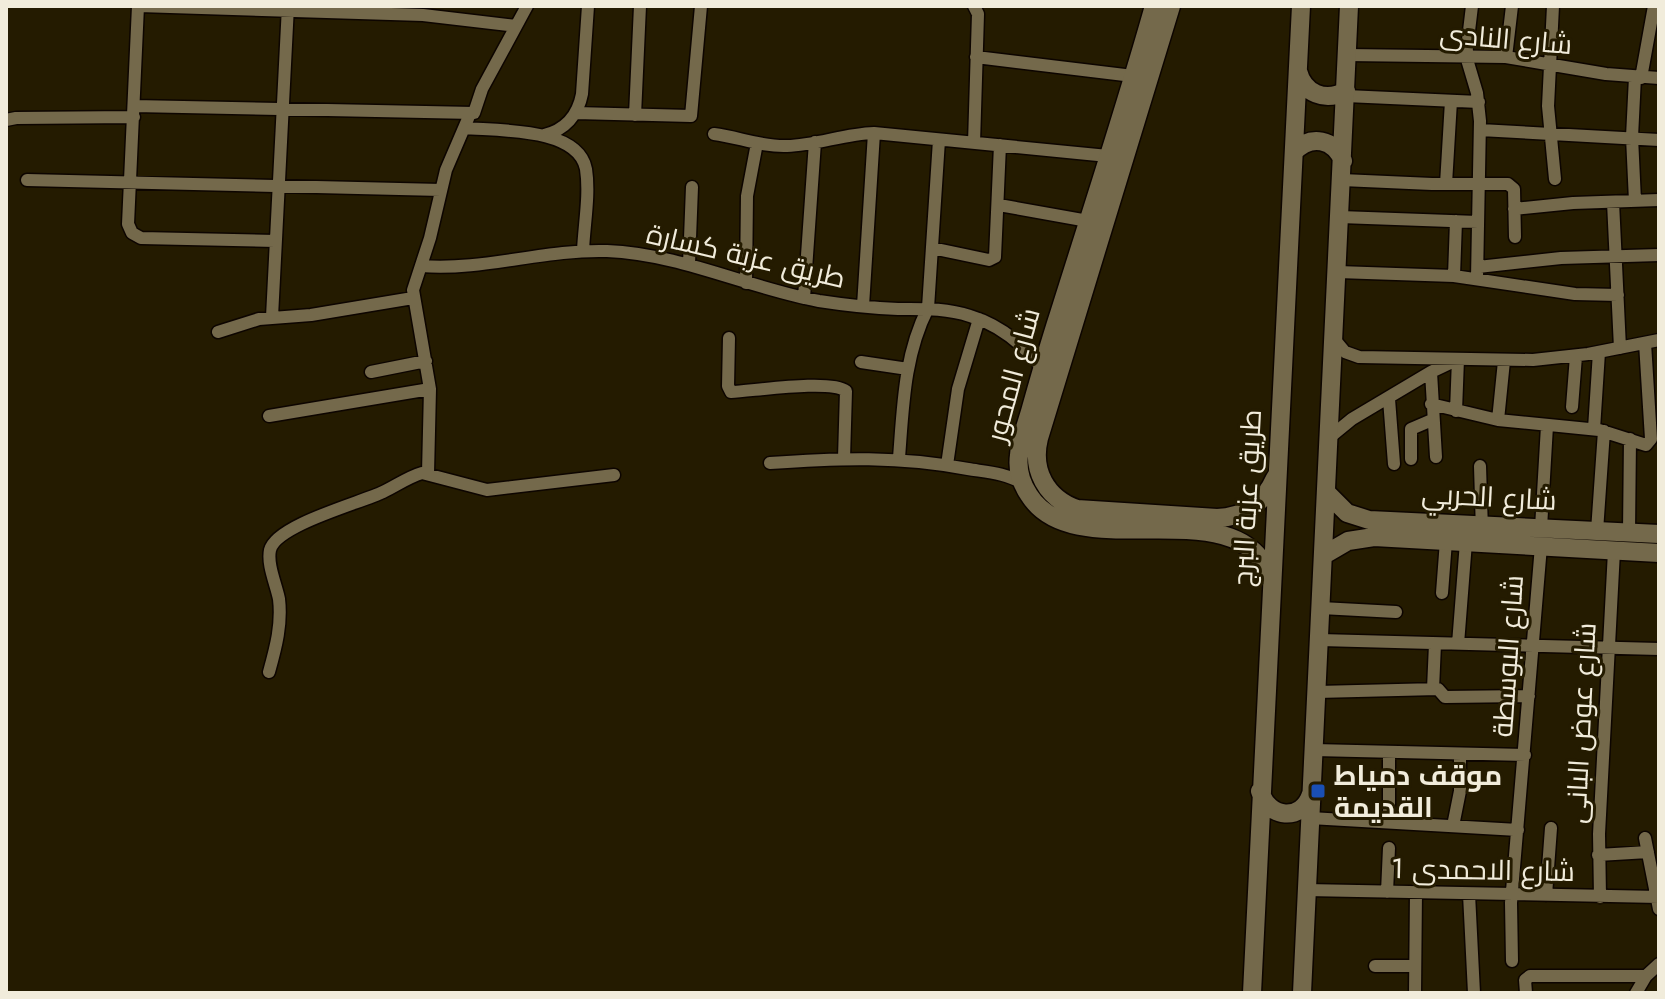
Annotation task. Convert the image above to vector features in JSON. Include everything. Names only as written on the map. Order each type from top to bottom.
[{"type":"street","points":[[275,241],[141,238],[132,233],[128,224],[138,6],[423,11],[516,26]]},
{"type":"street","points":[[428,473],[430,389],[413,298],[415,282],[450,159],[470,114],[474,113],[482,89],[527,6]]},
{"type":"street","points":[[541,136],[558,130],[576,113],[582,94],[588,6]]},
{"type":"street","points":[[635,115],[640,6]]},
{"type":"street","points":[[576,113],[688,117],[692,114],[701,6]]},
{"type":"street","points":[[974,6],[978,14],[974,143]]},
{"type":"street","name":"شارع المحور","points":[[1154,6],[1152,44],[1039,438],[1037,462],[1041,478],[1050,492],[1062,503],[1077,509],[1222,526],[1264,562],[1271,580]]},
{"type":"street","name":"شارع المحور","points":[[1171,6],[1133,76],[1108,156],[1019,450],[1022,483],[1036,505],[1049,516],[1065,523],[1222,526],[1255,506],[1267,493],[1277,471]]},
{"type":"street","name":"طريق عزبة البرج","points":[[1252,993],[1301,6]]},
{"type":"street","points":[[1302,993],[1349,6]]},
{"type":"street","points":[[1472,6],[1466,56],[1479,102],[1478,272]]},
{"type":"street","points":[[1506,57],[1512,6]]},
{"type":"street","points":[[1553,6],[1549,133],[1555,179]]},
{"type":"street","points":[[1635,201],[1632,137],[1638,78],[1656,6]]},
{"type":"street","points":[[272,317],[288,9]]},
{"type":"street","name":"شارع النادى","points":[[1347,55],[1506,57],[1592,72],[1659,78]]},
{"type":"street","points":[[976,57],[1133,76]]},
{"type":"street","points":[[1298,71],[1303,83],[1316,95],[1479,102]]},
{"type":"street","points":[[1446,184],[1451,101]]},
{"type":"street","points":[[6,120],[134,111],[283,109],[474,113]]},
{"type":"street","points":[[464,128],[565,141],[583,159],[587,183],[583,251]]},
{"type":"street","points":[[1480,130],[1659,140]]},
{"type":"street","points":[[714,134],[786,146],[844,135],[874,133],[1108,156]]},
{"type":"street","points":[[863,306],[874,133]]},
{"type":"street","points":[[899,458],[908,369],[917,328],[928,308],[939,140]]},
{"type":"street","points":[[1294,152],[1304,143],[1321,141],[1337,149],[1342,170]]},
{"type":"street","points":[[804,298],[815,142]]},
{"type":"street","points":[[746,283],[747,196],[757,143]]},
{"type":"street","points":[[932,248],[994,259],[1000,145]]},
{"type":"street","points":[[1342,170],[1446,184],[1512,186],[1515,237]]},
{"type":"street","points":[[27,180],[441,190]]},
{"type":"street","points":[[689,264],[692,187]]},
{"type":"street","points":[[1514,209],[1659,200]]},
{"type":"street","points":[[1613,202],[1620,348]]},
{"type":"street","points":[[999,205],[1088,221]]},
{"type":"street","points":[[1340,217],[1478,222]]},
{"type":"street","points":[[1454,276],[1456,221]]},
{"type":"street","name":"طريق عزبة كسارة","points":[[421,266],[472,267],[546,253],[583,251],[636,254],[689,264],[804,298],[863,306],[957,312],[979,319],[1011,337],[1042,368]]},
{"type":"street","points":[[1338,272],[1454,276],[1553,259],[1659,255]]},
{"type":"street","points":[[1478,272],[1575,294],[1618,295]]},
{"type":"street","points":[[218,332],[241,323],[272,317],[311,315],[413,298]]},
{"type":"street","points":[[947,465],[958,389],[979,319]]},
{"type":"street","points":[[729,338],[728,386],[731,392],[794,387],[842,387],[846,391],[844,458]]},
{"type":"street","points":[[1335,340],[1345,352],[1359,357],[1504,361],[1576,356],[1659,340]]},
{"type":"street","points":[[1431,404],[1498,420],[1599,430],[1643,445],[1649,443],[1654,419],[1645,343]]},
{"type":"street","points":[[1597,531],[1599,352]]},
{"type":"street","points":[[1572,407],[1576,356]]},
{"type":"street","points":[[1330,437],[1346,423],[1458,359]]},
{"type":"street","points":[[1456,411],[1458,359]]},
{"type":"street","points":[[371,372],[426,361]]},
{"type":"street","points":[[1498,420],[1504,361]]},
{"type":"street","points":[[861,362],[908,369]]},
{"type":"street","points":[[1431,372],[1436,457]]},
{"type":"street","points":[[269,416],[430,389]]},
{"type":"street","points":[[1389,399],[1394,464]]},
{"type":"street","points":[[1411,459],[1411,429],[1432,420]]},
{"type":"street","name":"شارع البوسطة","points":[[1512,961],[1512,895],[1525,755],[1547,426]]},
{"type":"street","points":[[1629,532],[1630,439]]},
{"type":"street","points":[[770,463],[899,458],[1001,474],[1022,483]]},
{"type":"street","points":[[1458,644],[1477,536],[1480,466]]},
{"type":"street","points":[[269,672],[276,649],[280,616],[269,553],[277,538],[321,515],[383,492],[416,475],[428,473],[487,490],[614,475]]},
{"type":"street","name":"شارع الحربي","points":[[1327,493],[1342,510],[1363,519],[1477,536],[1541,537],[1597,531],[1659,534]]},
{"type":"street","name":"شارع الحربي","points":[[1324,555],[1342,543],[1363,537],[1446,541],[1477,536]]},
{"type":"street","name":"شارع الحربي","points":[[1541,537],[1614,551],[1659,553]]},
{"type":"street","points":[[1442,593],[1446,541]]},
{"type":"street","name":"شارع عوض البانى","points":[[1600,897],[1598,855],[1614,551]]},
{"type":"street","points":[[1321,608],[1396,612]]},
{"type":"street","points":[[1320,640],[1659,649]]},
{"type":"street","points":[[1433,689],[1435,644]]},
{"type":"street","points":[[1317,692],[1433,689],[1440,690],[1445,697],[1529,696]]},
{"type":"street","points":[[1314,750],[1525,755]]},
{"type":"street","points":[[1389,752],[1389,822]]},
{"type":"street","points":[[1453,826],[1460,791],[1460,754]]},
{"type":"street","points":[[1260,791],[1267,806],[1277,813],[1286,814],[1304,807],[1312,792]]},
{"type":"street","points":[[1310,818],[1518,830]]},
{"type":"street","points":[[1546,895],[1551,828]]},
{"type":"street","points":[[1645,838],[1658,901]]},
{"type":"street","points":[[1387,892],[1389,848]]},
{"type":"street","points":[[1598,855],[1648,852]]},
{"type":"street","name":"شارع الاحمدى 1","points":[[1306,890],[1546,895],[1658,901]]},
{"type":"street","points":[[1415,993],[1416,892]]},
{"type":"street","points":[[1469,894],[1474,993]]},
{"type":"street","points":[[1636,993],[1646,976],[1659,964]]},
{"type":"street","points":[[1375,966],[1415,966]]},
{"type":"street","points":[[1526,993],[1525,980],[1530,976],[1646,976]]},
{"type":"place","name":"موقف دمياط القديمة","points":[[1318,791]]}]
